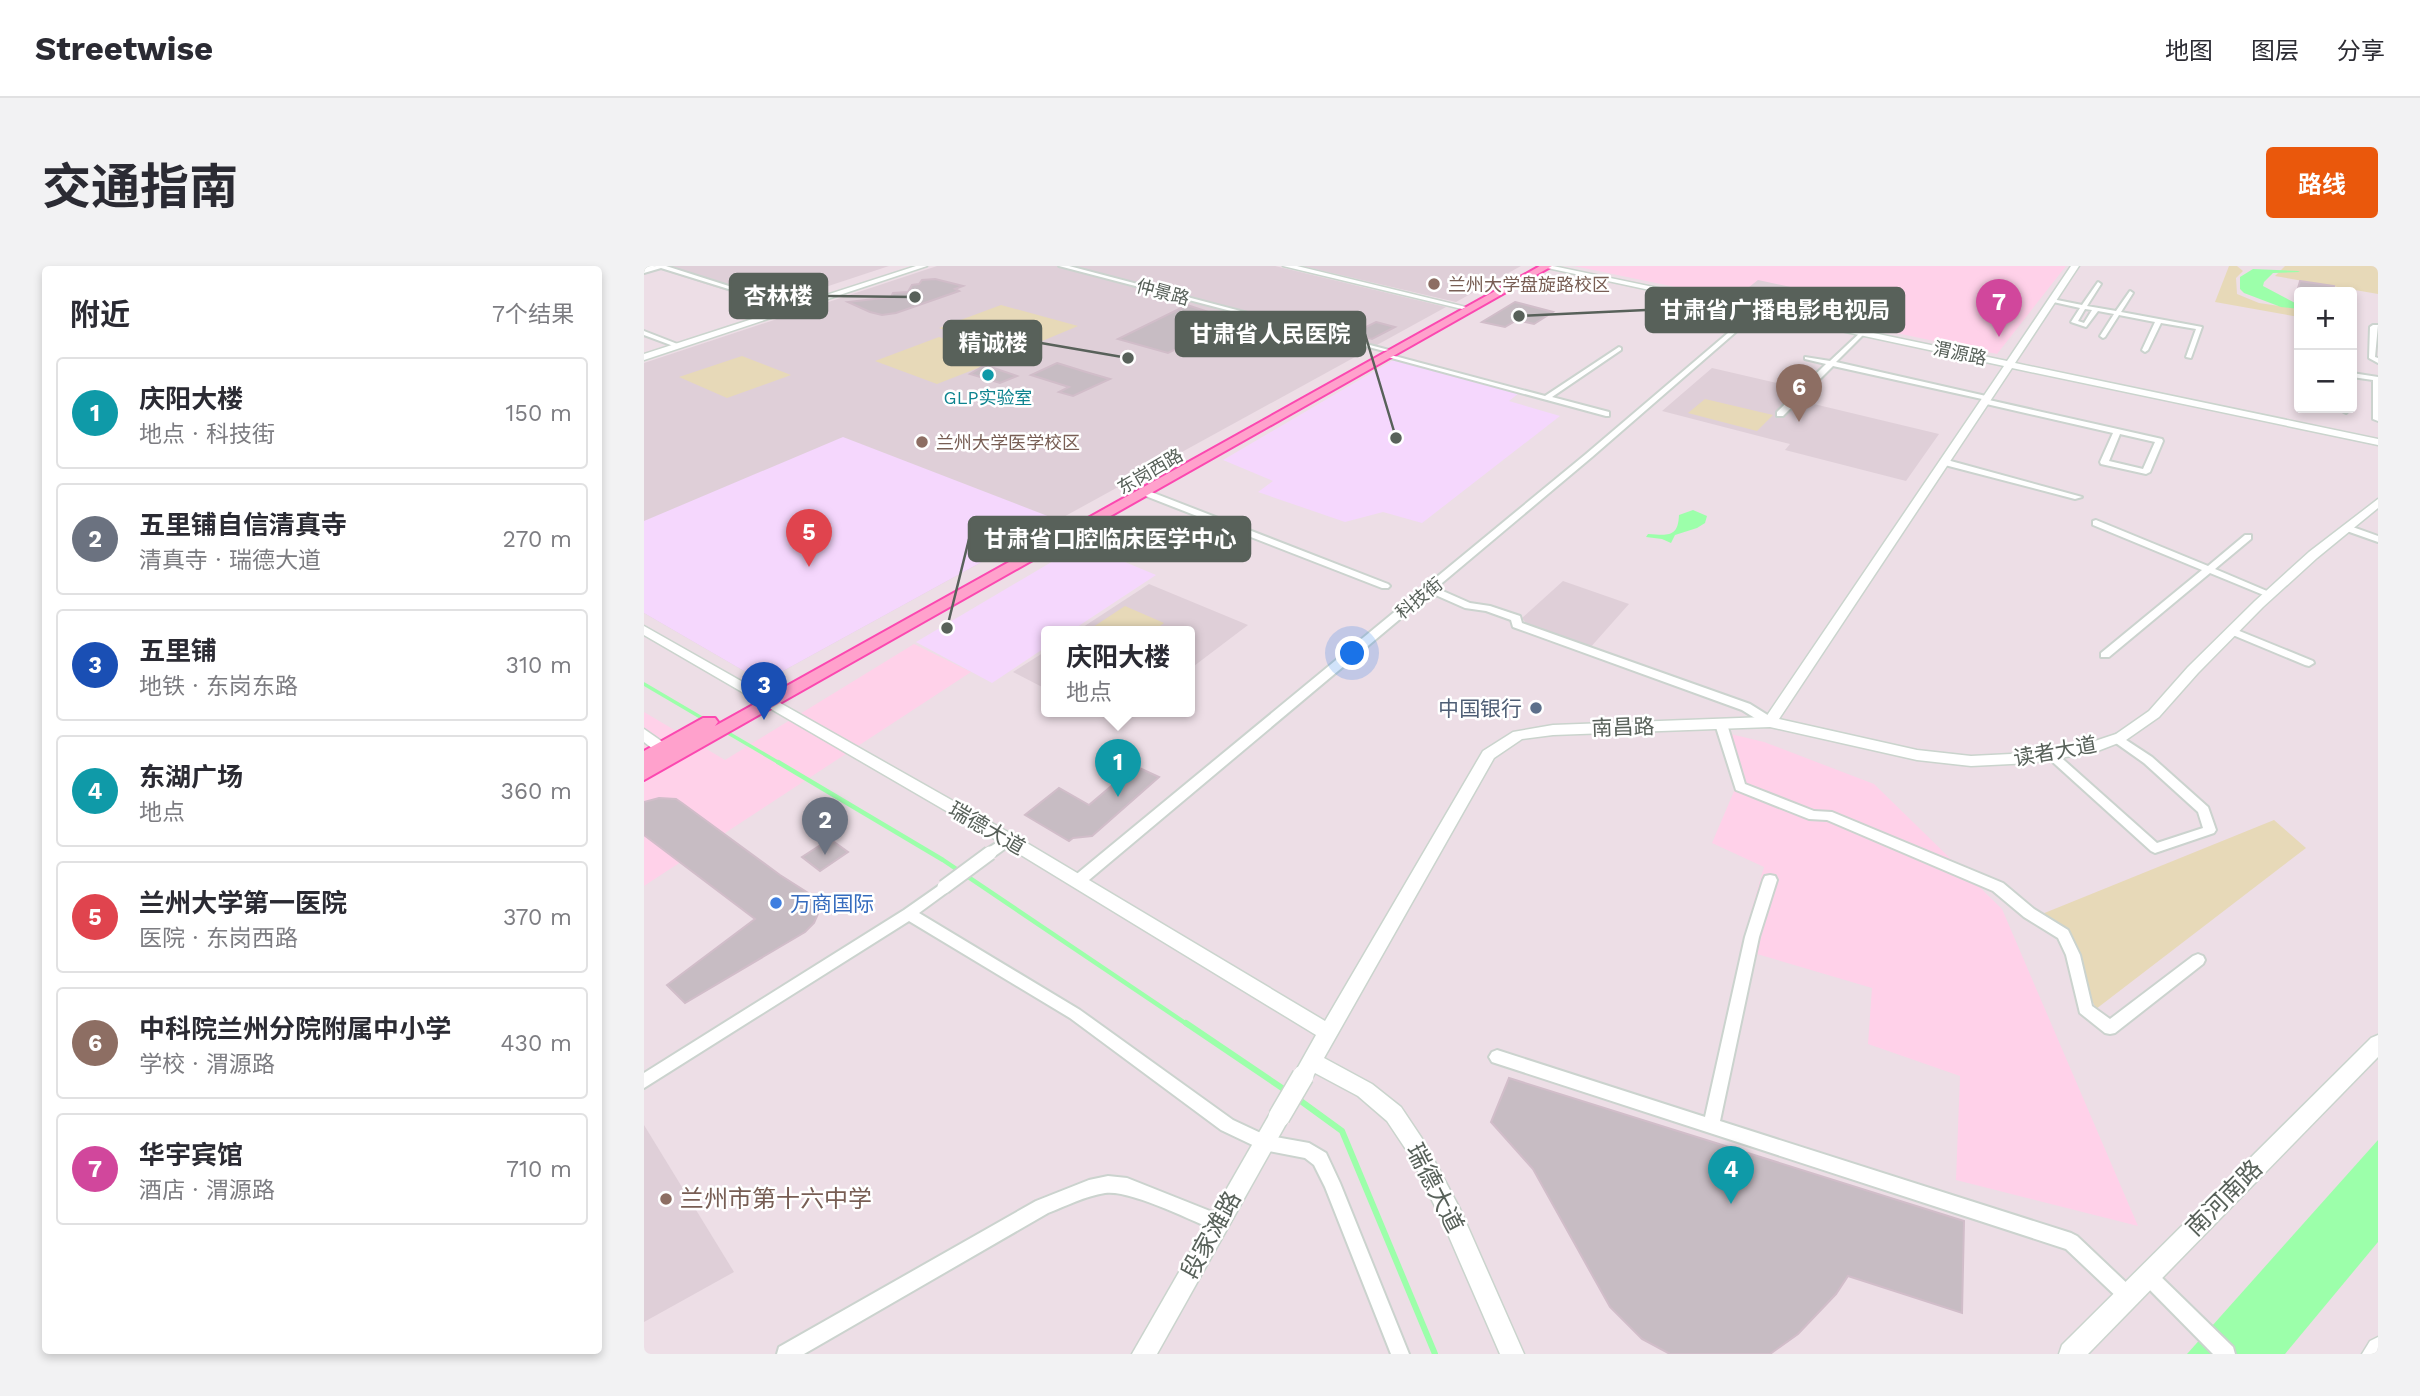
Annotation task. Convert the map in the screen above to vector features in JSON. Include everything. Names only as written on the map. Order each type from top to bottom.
[{"type":"main road","points":[[644,268],[652,266]]},
{"type":"main road","name":"东岗西路","points":[[762,699],[1146,493],[1535,266]]},
{"type":"main road","name":"东岗西路","points":[[762,699],[1545,266]]},
{"type":"main road","points":[[644,775],[678,747],[762,699]]},
{"type":"main road","points":[[644,759],[678,747]]},
{"type":"street","points":[[644,268],[661,266],[795,308]]},
{"type":"street","points":[[644,358],[923,266]]},
{"type":"street","name":"仲景路","points":[[1062,266],[1606,414]]},
{"type":"street","points":[[1287,266],[1462,307]]},
{"type":"street","name":"渭源路","points":[[1545,266],[2378,442]]},
{"type":"street","points":[[1430,589],[1468,606],[1487,608],[1516,618],[1517,625],[1746,708],[1770,722],[2075,266]]},
{"type":"street","points":[[2096,309],[2086,325],[2074,322],[2098,284]]},
{"type":"street","points":[[2104,336],[2130,293]]},
{"type":"street","points":[[2052,301],[2200,328],[2189,357]]},
{"type":"street","name":"科技街","points":[[1078,881],[1287,704],[1430,589],[1757,311]]},
{"type":"street","points":[[2145,350],[2159,320]]},
{"type":"street","points":[[2378,327],[2373,327],[2375,348],[2372,358],[2378,361]]},
{"type":"street","points":[[644,333],[678,346]]},
{"type":"street","points":[[1780,414],[1862,333]]},
{"type":"street","points":[[1546,398],[1619,349]]},
{"type":"street","points":[[1807,358],[2159,440],[2146,471],[2104,461],[2118,431]]},
{"type":"street","points":[[2357,375],[2378,379],[2377,419]]},
{"type":"street","points":[[1944,462],[2078,497]]},
{"type":"street","points":[[1146,493],[1385,586]]},
{"type":"street","name":"读者大道","points":[[1770,722],[1877,747],[1971,761],[2052,755],[2095,747],[2117,738],[2154,714],[2269,594],[2378,502]]},
{"type":"street","points":[[2096,523],[2269,594]]},
{"type":"street","points":[[2347,527],[2378,539]]},
{"type":"street","points":[[2105,655],[2248,537]]},
{"type":"street","name":"瑞德大道","points":[[644,630],[1009,840],[1327,1032]]},
{"type":"street","points":[[2232,631],[2309,663]]},
{"type":"street","name":"南昌路","points":[[1307,1069],[1489,755],[1518,735],[1553,730],[1770,722]]},
{"type":"street","points":[[1721,724],[1740,787],[1813,816],[1828,815],[1998,887],[2029,913],[2063,934],[2073,955],[2085,1009],[2110,1028],[2198,960]]},
{"type":"street","points":[[644,734],[678,747]]},
{"type":"street","points":[[2052,755],[2155,848],[2210,830],[2204,810],[2148,760],[2117,738]]},
{"type":"street","points":[[644,1081],[908,914],[1009,840]]},
{"type":"street","points":[[1711,1126],[1752,937],[1770,880]]},
{"type":"street","points":[[908,914],[1075,1014],[1227,1125],[1263,1142],[1309,1151],[1320,1159],[1332,1183],[1399,1354]]},
{"type":"street","name":"南河南路","points":[[2071,1354],[2378,1044]]},
{"type":"street","points":[[1497,1057],[2071,1242],[2127,1295]]},
{"type":"street","name":"瑞德大道","points":[[1307,1069],[1365,1090],[1394,1114],[1419,1150],[1452,1217],[1512,1354]]},
{"type":"street","name":"段家滩路","points":[[1144,1354],[1307,1069]]},
{"type":"street","points":[[786,1354],[1042,1207],[1089,1188],[1108,1184],[1127,1186],[1219,1223]]},
{"type":"street","points":[[2147,1275],[2226,1354]]},
{"type":"street","points":[[2374,1354],[2378,1349]]},
{"type":"shaded area","points":[[669,266],[889,266],[771,305],[659,269]]},
{"type":"shaded area","name":"兰州大学医学校区","points":[[937,266],[1275,266],[1446,307],[763,682],[644,613],[644,363]]},
{"type":"shaded area","name":"兰州大学盘旋路校区","points":[[1302,266],[1521,266],[1456,302]]},
{"type":"shaded area","points":[[1574,266],[2066,266],[1997,354]]},
{"type":"shaded area","points":[[2229,266],[2237,266],[2243,271],[2236,278],[2237,294],[2259,303],[2294,308],[2294,316],[2215,302]]},
{"type":"shaded area","points":[[2285,266],[2378,266],[2378,294],[2357,290],[2357,287],[2338,287],[2275,276]]},
{"type":"shaded area","points":[[2253,269],[2300,272],[2273,273],[2263,286],[2294,302],[2294,308],[2281,307],[2244,293],[2240,289],[2240,277]]},
{"type":"shaded area","points":[[1758,280],[1814,292],[1791,313],[1746,304],[1760,295],[1744,291]]},
{"type":"shaded area","points":[[1001,305],[1078,326],[1016,352],[939,328]]},
{"type":"shaded area","points":[[939,337],[1001,359],[937,384],[875,361]]},
{"type":"shaded area","points":[[742,356],[791,375],[727,398],[679,377]]},
{"type":"shaded area","points":[[1395,359],[1519,393],[1509,401],[1560,416],[1422,523],[1383,512],[1345,522],[1258,492],[1273,481],[1223,460]]},
{"type":"shaded area","points":[[1712,368],[1802,389],[1793,399],[1939,434],[1906,481],[1785,450],[1790,444],[1662,411]]},
{"type":"shaded area","points":[[1705,399],[1773,415],[1757,431],[1688,413]]},
{"type":"shaded area","points":[[843,437],[1058,520],[763,682],[644,613],[644,521]]},
{"type":"shaded area","points":[[1693,510],[1707,516],[1705,523],[1675,535],[1671,543],[1646,537],[1648,534],[1671,533],[1677,528],[1679,515]]},
{"type":"shaded area","points":[[1082,544],[1156,575],[1079,626],[1041,626],[1041,650],[992,683],[916,642]]},
{"type":"shaded area","points":[[1563,581],[1629,604],[1589,649],[1528,626],[1522,618]]},
{"type":"shaded area","points":[[1149,584],[1248,625],[1195,665],[1195,626],[1085,626]]},
{"type":"shaded area","points":[[1125,606],[1164,623],[1160,626],[1095,626]]},
{"type":"shaded area","points":[[914,644],[971,672],[644,886],[644,712],[725,760]]},
{"type":"shaded area","points":[[1041,654],[1041,686],[1013,672]]},
{"type":"shaded area","points":[[1718,731],[1764,742],[1874,784],[2002,909],[2138,1226],[1956,1180],[1960,1076],[1868,1044],[1872,988],[1740,949],[1764,867],[1712,843],[1735,789]]},
{"type":"shaded area","points":[[2274,820],[2306,848],[2096,1009],[2063,938],[2042,914]]},
{"type":"shaded area","name":"兰州市第十六中学","points":[[644,1125],[734,1272],[644,1322]]},
{"type":"shaded area","points":[[2378,1140],[2378,1242],[2285,1354],[2187,1354]]},
{"type":"building","points":[[935,279],[963,286],[955,289],[959,291],[896,313],[882,315],[848,302],[891,297],[893,293],[908,292],[912,285],[919,284],[922,280]]},
{"type":"building","points":[[2300,281],[2334,286],[2334,287],[2298,287]]},
{"type":"building","points":[[1515,302],[1553,312],[1534,324],[1517,320],[1505,327],[1482,322]]},
{"type":"building","points":[[1187,305],[1224,317],[1195,337],[1199,338],[1168,353],[1118,339]]},
{"type":"building","points":[[1376,322],[1395,327],[1372,339],[1352,334]]},
{"type":"building","points":[[1057,363],[1110,379],[1073,396],[1059,392],[1069,387],[1031,375]]},
{"type":"building","name":"GLP实验室","points":[[985,365],[1017,376],[1000,383],[970,374]]},
{"type":"building","points":[[1135,766],[1159,777],[1092,836],[1069,841],[1025,815],[1059,788],[1089,805]]},
{"type":"building","name":"万商国际","points":[[659,798],[676,799],[682,803],[780,875],[819,900],[821,907],[814,923],[805,932],[685,1003],[667,985],[755,919],[644,835],[644,802]]},
{"type":"building","points":[[830,839],[848,852],[820,871],[802,857]]},
{"type":"building","points":[[1509,1078],[1964,1221],[1962,1313],[1848,1276],[1836,1294],[1798,1334],[1770,1354],[1670,1354],[1642,1339],[1610,1307],[1533,1169],[1491,1122]]},
{"type":"waterway","points":[[644,684],[707,721]]},
{"type":"waterway","points":[[723,730],[781,764]]},
{"type":"waterway","points":[[778,762],[943,860],[1188,1025]]},
{"type":"waterway","points":[[1186,1023],[1288,1092]]},
{"type":"waterway","points":[[1298,1099],[1342,1131],[1435,1354]]},
{"type":"place","name":"兰州大学盘旋路校区","points":[[1434,284]]},
{"type":"place","name":"杏林楼","points":[[915,297]]},
{"type":"place","name":"甘肃省广播电影电视局","points":[[1519,316]]},
{"type":"place","name":"华宇宾馆","points":[[1999,337]]},
{"type":"place","name":"精诚楼","points":[[1128,358]]},
{"type":"place","name":"GLP实验室","points":[[988,375]]},
{"type":"place","name":"中科院兰州分院附属中小学","points":[[1799,422]]},
{"type":"place","name":"甘肃省人民医院","points":[[1396,438]]},
{"type":"place","name":"兰州大学医学校区","points":[[922,442]]},
{"type":"place","name":"兰州大学第一医院","points":[[809,567]]},
{"type":"place","name":"甘肃省口腔临床医学中心","points":[[947,628]]},
{"type":"place","name":"中国银行","points":[[1536,708]]},
{"type":"place","name":"五里铺","points":[[764,720]]},
{"type":"place","name":"庆阳大楼","points":[[1118,797]]},
{"type":"place","name":"五里铺自信清真寺","points":[[825,855]]},
{"type":"place","name":"万商国际","points":[[776,903]]},
{"type":"place","name":"兰州市第十六中学","points":[[666,1199]]},
{"type":"place","name":"东湖广场","points":[[1731,1204]]}]
